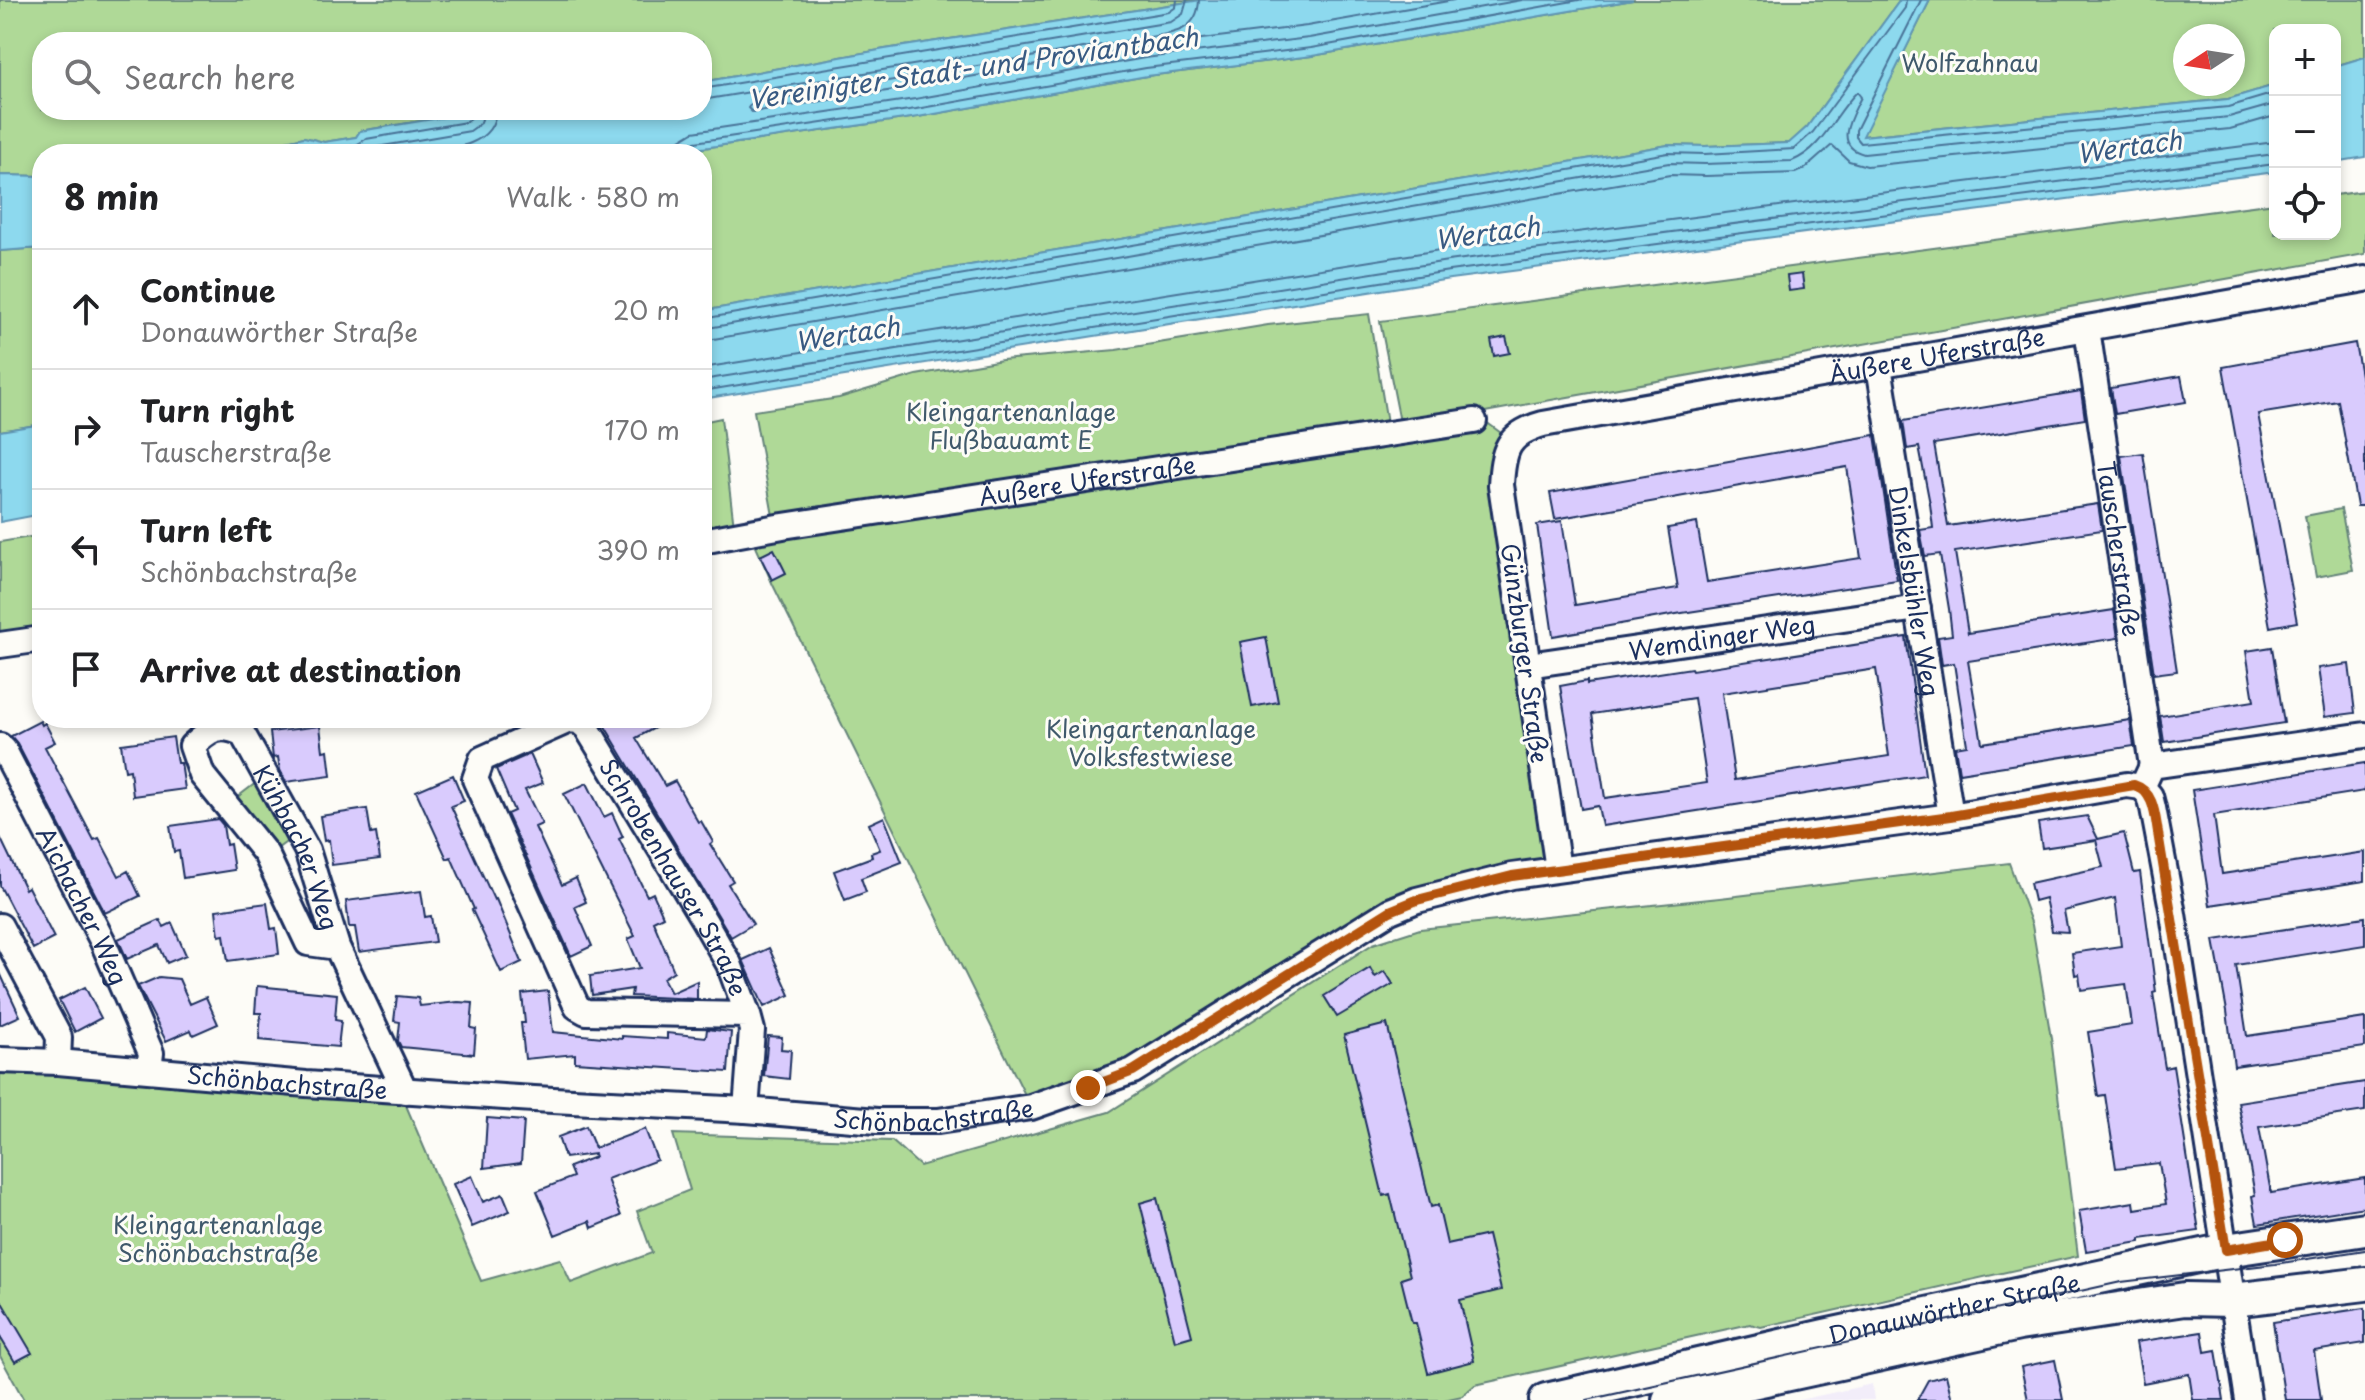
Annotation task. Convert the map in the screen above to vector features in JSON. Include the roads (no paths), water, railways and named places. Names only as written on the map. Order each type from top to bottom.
[{"type":"main road","name":"Donauwörther Straße","points":[[1546,1400],[1824,1336],[2226,1250],[2365,1229]]},
{"type":"main road","name":"Donauwörther Straße","points":[[1669,1400],[2019,1324],[2185,1299],[2233,1300],[2365,1284]]},
{"type":"street","name":"Äußere Uferstraße","points":[[1512,441],[1525,429],[1543,424],[2365,279]]},
{"type":"street","name":"Tauscherstraße","points":[[2087,329],[2147,777],[2168,886],[2248,1400]]},
{"type":"street","name":"Dinkelsbühler Weg","points":[[1879,366],[1951,816]]},
{"type":"street","name":"Äußere Uferstraße","points":[[712,539],[813,521],[1474,421]]},
{"type":"street","name":"Günzburger Straße","points":[[1512,441],[1506,448],[1501,485],[1558,869]]},
{"type":"street","name":"Wemdinger Weg","points":[[1528,665],[1918,608]]},
{"type":"street","points":[[0,645],[32,640]]},
{"type":"street","name":"Kühbacher Weg","points":[[220,728],[207,732],[192,746],[202,775],[266,854],[308,943],[337,947]]},
{"type":"street","name":"Kühbacher Weg","points":[[231,728],[242,733],[307,850],[337,947],[405,1091]]},
{"type":"street","name":"Schrobenhauser Straße","points":[[551,728],[482,759],[475,779],[577,1007],[586,1012],[748,1015]]},
{"type":"street","name":"Schrobenhauser Straße","points":[[587,728],[729,964],[752,1030],[746,1110]]},
{"type":"street","name":"Schönbachstraße","points":[[0,1060],[58,1062],[405,1091],[746,1110],[877,1121],[938,1121],[1031,1107],[1133,1071],[1390,911],[1417,900],[1512,876],[1951,816],[2127,785],[2147,777],[2365,735]]},
{"type":"street","name":"Aichacher Weg","points":[[0,746],[103,942],[151,1053],[149,1069]]},
{"type":"street","points":[[0,926],[59,1037],[58,1062]]},
{"type":"water","name":"Vereinigter Stadt- und Proviantbach","points":[[1201,0],[1633,0],[1312,56],[1147,76],[918,117],[712,147],[712,144],[272,144],[304,137],[324,142],[356,137],[360,131],[427,120],[712,120],[712,80],[885,49]]},
{"type":"water","name":"Wertach","points":[[1900,0],[1930,0],[1863,136],[2228,99],[2269,87],[2269,173],[1450,279],[712,397],[712,309],[1668,145],[1789,143],[1807,127]]},
{"type":"water","points":[[2365,57],[2365,157],[2341,161],[2341,96],[2341,64]]},
{"type":"water","points":[[0,175],[32,176],[32,249],[0,251]]},
{"type":"water","points":[[32,426],[32,516],[0,522],[0,431]]},
{"type":"tram line","points":[[1587,1400],[2121,1282],[2365,1250]]},
{"type":"park label","name":"Wolfzahnau","points":[[1970,62]]},
{"type":"park label","name":"Kleingartenanlage Flußbauamt E","points":[[1011,425]]},
{"type":"park label","name":"Kleingartenanlage Volksfestwiese","points":[[1151,742]]},
{"type":"park label","name":"Kleingartenanlage Schönbachstraße","points":[[218,1238]]}]
